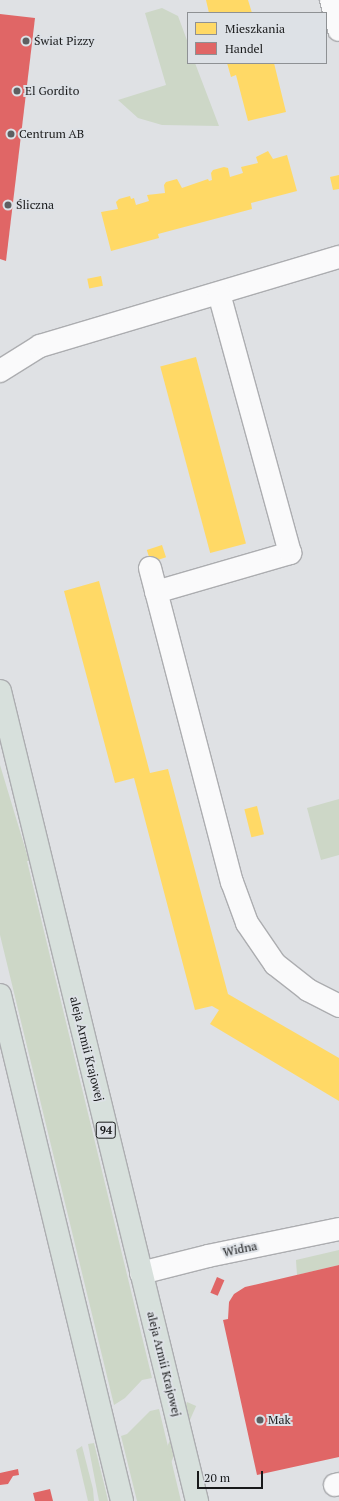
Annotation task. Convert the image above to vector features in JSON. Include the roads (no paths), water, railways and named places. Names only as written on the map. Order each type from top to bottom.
[{"type":"main road","name":"aleja Armii Krajowej","points":[[0,691],[197,1501]]},
{"type":"main road","points":[[0,995],[122,1501]]},
{"type":"street","points":[[331,0],[339,30]]},
{"type":"street","points":[[0,371],[40,346],[219,294],[339,257]]},
{"type":"street","points":[[156,592],[290,553],[219,294]]},
{"type":"street","points":[[150,568],[232,882],[247,923],[275,964],[308,990],[339,1006]]},
{"type":"street","name":"Widna","points":[[141,1273],[208,1256],[339,1229]]},
{"type":"place","name":"Świat Pizzy","points":[[26,41]]},
{"type":"place","name":"El Gordito","points":[[17,91]]},
{"type":"place","name":"Centrum AB","points":[[11,134]]},
{"type":"place","name":"Śliczna","points":[[8,205]]},
{"type":"place","name":"Mak","points":[[260,1420]]}]
